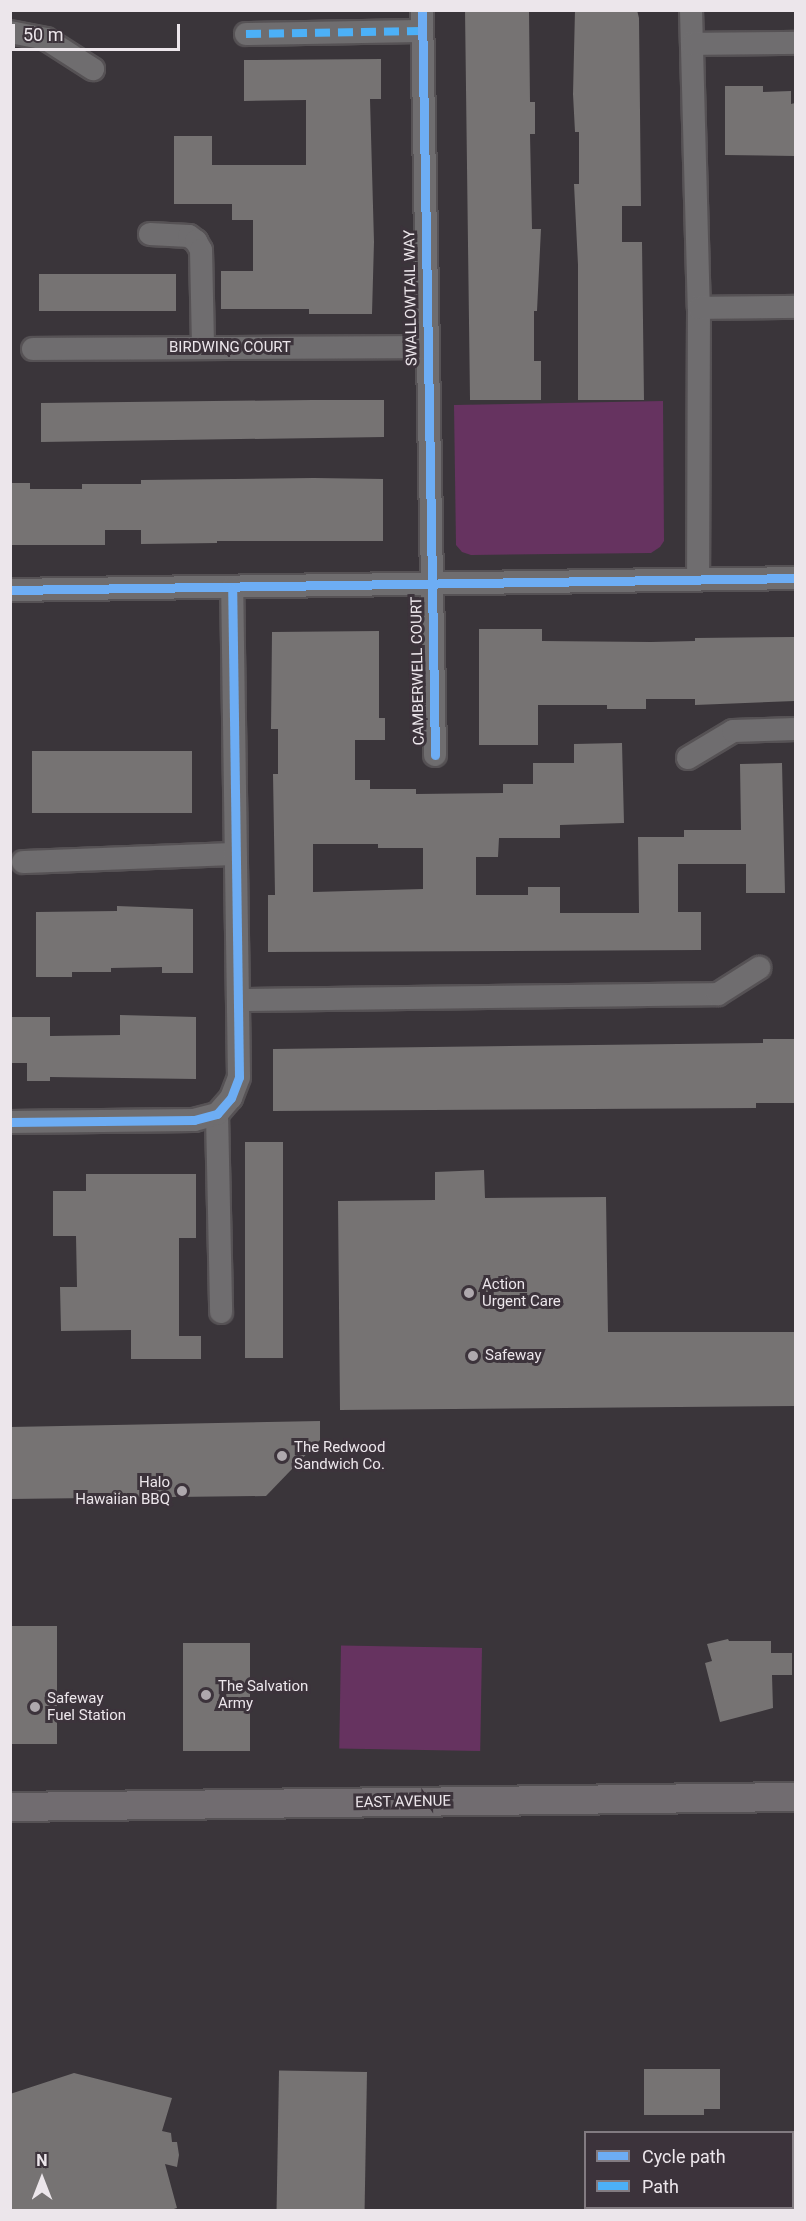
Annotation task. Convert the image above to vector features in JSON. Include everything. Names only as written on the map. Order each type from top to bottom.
[{"type":"main road","name":"EAST AVENUE","points":[[10,1807],[795,1797]]},
{"type":"street","points":[[691,10],[699,308],[698,579]]},
{"type":"street","points":[[246,34],[422,21]]},
{"type":"street","name":"SWALLOWTAIL WAY","points":[[422,21],[431,586]]},
{"type":"street","points":[[10,32],[46,39],[93,69]]},
{"type":"street","points":[[692,44],[795,43]]},
{"type":"street","points":[[150,234],[189,236],[196,241],[201,250],[203,348]]},
{"type":"street","points":[[699,308],[795,307]]},
{"type":"street","name":"BIRDWING COURT","points":[[33,349],[427,346]]},
{"type":"street","points":[[10,590],[431,586],[795,578]]},
{"type":"street","name":"CAMBERWELL COURT","points":[[431,586],[435,755]]},
{"type":"street","points":[[10,1122],[194,1120],[217,1114],[231,1098],[239,1077],[232,588]]},
{"type":"street","points":[[688,758],[733,731],[795,729]]},
{"type":"street","points":[[22,862],[236,854]]},
{"type":"street","points":[[238,1000],[718,994],[759,968]]},
{"type":"street","points":[[217,1114],[221,1312]]},
{"type":"shaded area","points":[[663,401],[664,541],[660,547],[651,553],[471,555],[462,552],[456,545],[454,405]]},
{"type":"shaded area","points":[[341,1646],[482,1648],[480,1751],[339,1749]]},
{"type":"building","points":[[465,10],[529,10],[530,102],[535,102],[535,134],[530,134],[532,229],[541,229],[537,311],[534,311],[534,361],[541,361],[541,400],[470,400]]},
{"type":"building","points":[[575,10],[637,10],[639,18],[641,206],[622,206],[622,242],[642,242],[644,400],[578,400],[578,265],[574,184],[579,184],[579,132],[575,132],[573,94]]},
{"type":"building","points":[[381,59],[381,99],[370,99],[374,242],[372,314],[309,314],[309,309],[221,309],[221,271],[253,271],[253,220],[232,220],[232,204],[174,204],[174,136],[212,136],[212,165],[306,165],[306,100],[244,101],[244,60]]},
{"type":"building","points":[[725,86],[763,86],[763,92],[791,91],[791,104],[795,103],[795,156],[725,155]]},
{"type":"building","points":[[39,274],[176,274],[176,311],[39,311]]},
{"type":"building","points":[[384,400],[384,437],[41,442],[41,403]]},
{"type":"building","points":[[383,479],[383,541],[217,541],[217,543],[141,544],[141,530],[105,530],[105,545],[10,545],[10,483],[30,483],[30,489],[82,489],[82,484],[141,484],[141,480]]},
{"type":"building","points":[[479,629],[542,629],[542,641],[651,642],[695,641],[695,638],[795,637],[795,701],[695,705],[695,699],[646,699],[646,709],[607,709],[607,705],[538,705],[538,745],[479,745]]},
{"type":"building","points":[[379,631],[379,718],[385,718],[385,740],[355,740],[355,780],[370,780],[370,789],[416,789],[416,794],[503,793],[503,784],[533,784],[533,763],[574,763],[574,744],[622,743],[624,823],[560,825],[560,838],[499,838],[498,857],[476,857],[476,895],[528,895],[528,887],[560,887],[560,913],[639,913],[638,837],[684,837],[684,830],[741,830],[740,764],[782,763],[785,893],[746,893],[746,864],[678,864],[678,912],[701,912],[701,950],[268,952],[268,895],[275,895],[273,774],[278,774],[278,729],[271,729],[272,632]],"holes":[[[313,844],[378,844],[378,848],[423,848],[423,889],[313,892]]]},
{"type":"building","points":[[32,751],[192,751],[192,813],[32,813]]},
{"type":"building","points":[[117,906],[193,909],[193,973],[162,973],[162,967],[111,968],[111,972],[72,972],[72,977],[36,977],[36,912],[117,911]]},
{"type":"building","points":[[120,1015],[196,1017],[196,1079],[50,1077],[50,1081],[27,1081],[27,1063],[12,1063],[12,1017],[50,1017],[50,1036],[120,1035]]},
{"type":"building","points":[[763,1039],[795,1039],[795,1103],[756,1103],[756,1108],[273,1111],[273,1049],[763,1043]]},
{"type":"building","points":[[245,1142],[283,1142],[283,1358],[245,1358]]},
{"type":"building","points":[[484,1170],[485,1198],[606,1197],[608,1332],[795,1332],[795,1406],[340,1410],[338,1201],[435,1200],[435,1172]]},
{"type":"building","points":[[86,1174],[196,1174],[196,1238],[179,1238],[179,1336],[201,1336],[201,1359],[131,1359],[131,1330],[61,1331],[60,1287],[77,1287],[76,1236],[53,1236],[53,1191],[86,1191]]},
{"type":"building","points":[[320,1421],[320,1440],[266,1496],[10,1499],[10,1427]]},
{"type":"building","name":"Safeway Fuel Station","points":[[10,1626],[57,1626],[57,1744],[10,1744]]},
{"type":"building","points":[[728,1639],[729,1641],[771,1641],[771,1653],[792,1653],[792,1675],[772,1675],[773,1708],[720,1722],[705,1663],[712,1661],[707,1644]]},
{"type":"building","points":[[183,1643],[250,1643],[250,1751],[183,1751]]},
{"type":"building","points":[[644,2069],[720,2069],[720,2109],[704,2109],[704,2115],[644,2115]]},
{"type":"building","points":[[279,2070],[367,2072],[365,2210],[277,2209]]},
{"type":"building","points":[[74,2073],[172,2098],[162,2131],[171,2133],[172,2142],[177,2142],[179,2155],[177,2167],[165,2164],[177,2208],[167,2211],[10,2211],[10,2094]]},
{"type":"marked path","points":[[246,34],[422,31]]},
{"type":"cycle path","points":[[422,10],[435,755]]},
{"type":"cycle path","points":[[10,590],[796,578]]},
{"type":"cycle path","points":[[10,1122],[194,1120],[217,1114],[231,1098],[239,1077],[232,588]]},
{"type":"place","name":"Action Urgent Care","points":[[469,1293]]},
{"type":"place","name":"Safeway","points":[[473,1356]]},
{"type":"place","name":"The Redwood Sandwich Co.","points":[[282,1456]]},
{"type":"place","name":"Halo Hawaiian BBQ","points":[[182,1491]]},
{"type":"place","name":"The Salvation Army","points":[[206,1695]]},
{"type":"place","name":"Safeway Fuel Station","points":[[35,1707]]}]
